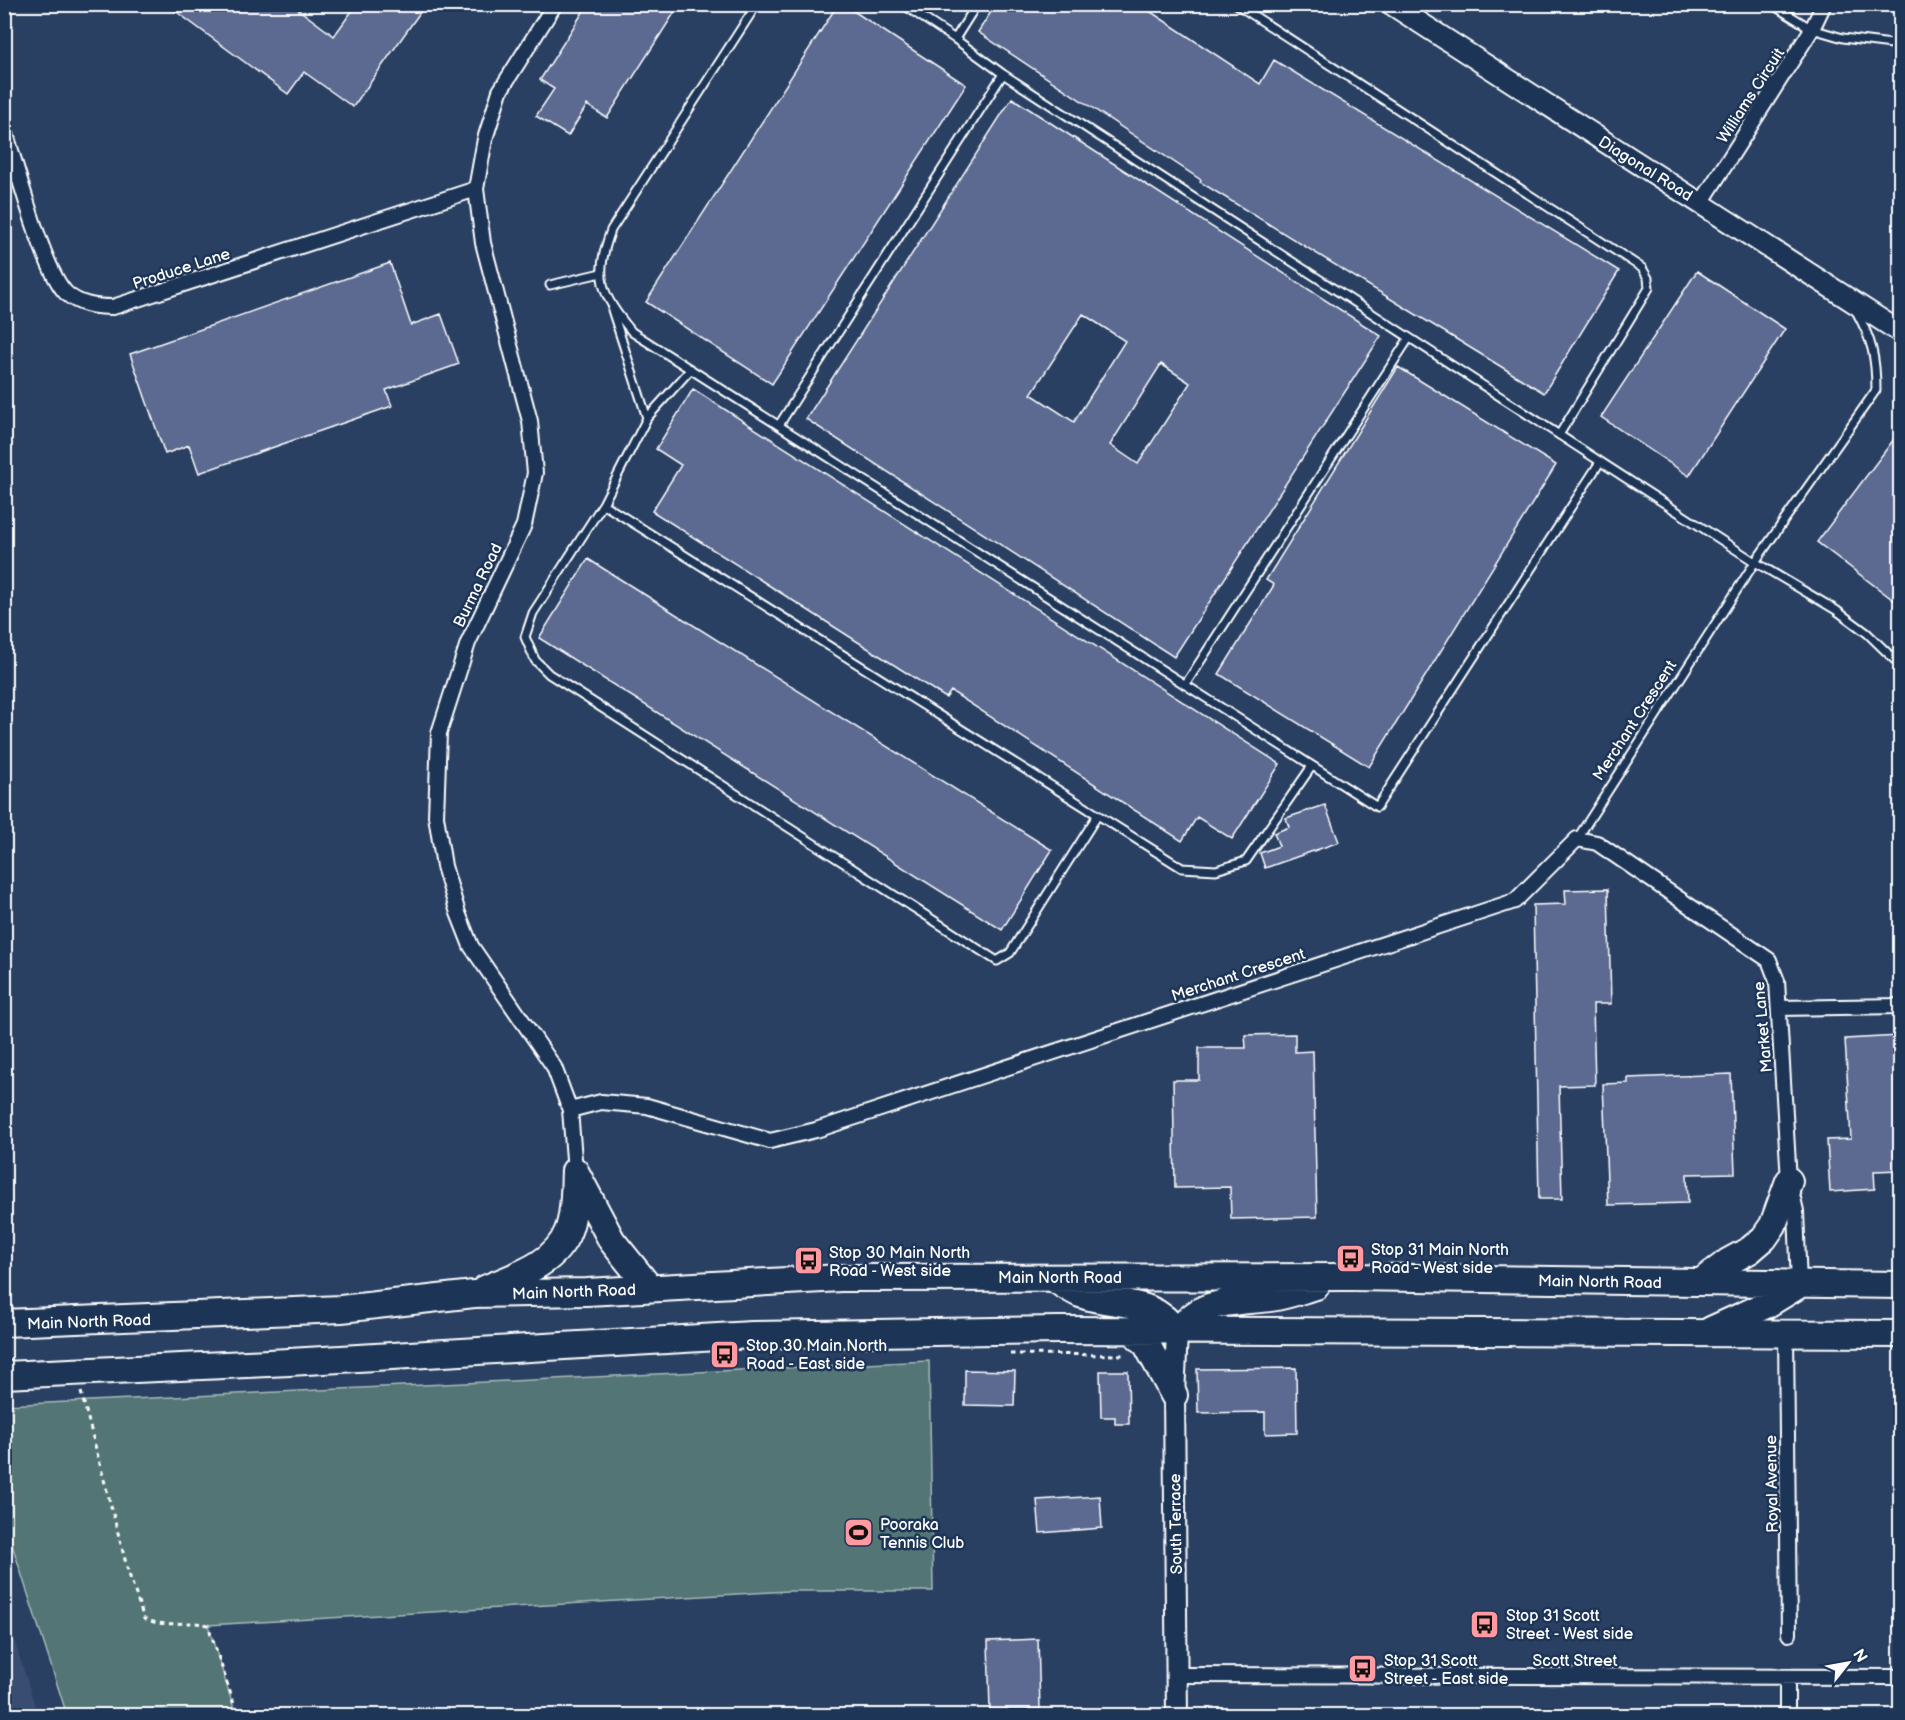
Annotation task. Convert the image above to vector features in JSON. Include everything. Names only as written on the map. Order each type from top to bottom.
[{"type":"highway","points":[[575,1171],[612,1240],[649,1287]]},
{"type":"highway","points":[[474,1294],[534,1267],[558,1249],[568,1231],[575,1171]]},
{"type":"highway","points":[[1701,1282],[1728,1262],[1750,1250],[1764,1238],[1773,1224],[1789,1181]]},
{"type":"highway","points":[[1050,1277],[1082,1294],[1153,1310],[1166,1318],[1177,1333]]},
{"type":"highway","points":[[1177,1333],[1186,1318],[1226,1301],[1272,1298],[1348,1277]]},
{"type":"highway","name":"Main North Road","points":[[4,1323],[342,1309],[474,1294],[842,1278],[1348,1277],[1900,1285]]},
{"type":"highway","points":[[1703,1333],[1766,1305],[1799,1285]]},
{"type":"highway","points":[[1131,1343],[1177,1333],[1420,1331],[1900,1334]]},
{"type":"highway","points":[[4,1375],[76,1373],[752,1335],[1147,1345],[1174,1395]]},
{"type":"street","name":"Burma Road","points":[[555,4],[500,91],[485,140],[476,189],[488,265],[530,421],[535,473],[524,525],[468,643],[439,733],[436,816],[444,866],[471,946],[554,1067],[570,1110],[575,1171]]},
{"type":"street","name":"Diagonal Road","points":[[1391,4],[1900,332]]},
{"type":"street","name":"Williams Circuit","points":[[1701,202],[1812,29],[1824,4]]},
{"type":"street","name":"Produce Lane","points":[[4,128],[49,266],[66,292],[90,306],[113,308],[476,189]]},
{"type":"street","name":"Merchant Crescent","points":[[570,1110],[601,1102],[647,1106],[770,1141],[816,1130],[1515,901],[1577,839]]},
{"type":"street","name":"Market Lane","points":[[1577,839],[1597,843],[1769,960],[1777,981],[1789,1181],[1796,1211],[1799,1285]]},
{"type":"street","points":[[1779,1008],[1900,1006]]},
{"type":"street","name":"South Terrace","points":[[1177,1333],[1174,1395],[1177,1716]]},
{"type":"street","name":"Royal Avenue","points":[[1786,1334],[1789,1634]]},
{"type":"street","name":"Scott Street","points":[[1177,1675],[1900,1677]]},
{"type":"street","points":[[1787,1677],[1787,1716]]},
{"type":"lane","points":[[646,418],[601,273],[601,258],[611,230],[757,4]]},
{"type":"lane","points":[[902,4],[1004,75],[1600,462],[1755,562],[1836,610],[1867,633],[1900,665]]},
{"type":"lane","points":[[955,39],[977,4]]},
{"type":"lane","points":[[1236,4],[1642,268],[1648,278],[1649,288],[1559,435]]},
{"type":"lane","points":[[1771,4],[1812,29],[1843,38],[1900,45]]},
{"type":"lane","points":[[779,425],[1004,75]]},
{"type":"lane","points":[[550,285],[601,273]]},
{"type":"lane","name":"Merchant Crescent","points":[[1577,839],[1755,562],[1876,390],[1876,360],[1869,333],[1848,298]]},
{"type":"lane","points":[[610,305],[632,332],[1377,807],[1600,462]]},
{"type":"lane","points":[[1185,685],[1409,338]]},
{"type":"lane","points":[[691,369],[646,418],[603,504],[533,613],[525,637],[535,660],[549,674],[997,961],[1010,953],[1097,816]]},
{"type":"lane","points":[[603,504],[1182,868],[1216,870],[1246,861],[1312,766]]},
{"type":"path","points":[[1010,1354],[1131,1343]]},
{"type":"path","points":[[76,1373],[128,1571],[144,1619],[159,1625],[177,1626],[192,1621],[208,1625],[238,1716]]},
{"type":"shaded area","points":[[5,1611],[38,1715],[5,1715]]},
{"type":"green space","points":[[929,1361],[933,1591],[788,1591],[208,1625],[236,1715],[67,1715],[5,1523],[5,1405]]},
{"type":"building","points":[[166,4],[291,4],[334,36],[357,4],[426,4],[353,107],[304,72],[288,94]]},
{"type":"building","points":[[588,4],[680,4],[607,118],[587,105],[568,136],[536,116],[554,89],[540,80]]},
{"type":"building","points":[[838,4],[843,4],[966,85],[772,384],[646,302]]},
{"type":"building","points":[[996,4],[1139,4],[1260,84],[1274,60],[1619,271],[1544,393],[1200,182],[1201,180],[978,32]]},
{"type":"building","points":[[1012,98],[1381,336],[1174,657],[806,419]],"holes":[[[1083,314],[1125,341],[1074,422],[1031,394]],[[1161,364],[1190,383],[1138,464],[1110,445]]]},
{"type":"building","points":[[390,263],[411,325],[441,314],[459,364],[386,390],[392,406],[199,473],[189,445],[165,454],[130,354]]},
{"type":"building","points":[[1697,271],[1785,329],[1689,476],[1601,417]]},
{"type":"building","points":[[1398,367],[1556,465],[1369,767],[1219,674],[1274,585],[1266,580]]},
{"type":"building","points":[[693,389],[1280,764],[1232,839],[1197,817],[1182,841],[951,691],[946,698],[652,511],[681,465],[656,449]]},
{"type":"building","points":[[1900,431],[1900,605],[1817,542]]},
{"type":"building","points":[[588,559],[1052,850],[1002,930],[539,638]]},
{"type":"building","points":[[1325,805],[1339,842],[1265,868],[1260,853],[1279,846],[1274,833],[1289,827],[1286,818]]},
{"type":"building","points":[[1608,889],[1611,1004],[1593,1004],[1595,1085],[1559,1086],[1562,1199],[1539,1199],[1533,905],[1566,904],[1565,890]]},
{"type":"building","points":[[1295,1034],[1295,1052],[1313,1051],[1317,1217],[1231,1219],[1230,1187],[1175,1188],[1173,1080],[1199,1080],[1199,1048],[1246,1048],[1245,1035]]},
{"type":"building","points":[[1900,1036],[1900,1170],[1874,1171],[1875,1189],[1830,1192],[1827,1140],[1851,1139],[1845,1039]]},
{"type":"building","points":[[1731,1074],[1735,1173],[1687,1174],[1688,1203],[1608,1205],[1603,1084],[1628,1083],[1628,1078]]},
{"type":"building","points":[[1296,1368],[1297,1433],[1265,1434],[1265,1412],[1198,1413],[1197,1369]]},
{"type":"building","points":[[965,1370],[1015,1371],[1014,1406],[965,1405]]},
{"type":"building","points":[[1100,1371],[1128,1371],[1129,1424],[1115,1424],[1115,1417],[1101,1417]]},
{"type":"building","points":[[1100,1496],[1102,1528],[1040,1533],[1037,1500]]},
{"type":"building","points":[[1038,1639],[1040,1709],[990,1710],[988,1641]]},
{"type":"place","name":"Stop 31 Main North Road - West side","points":[[1350,1258]]},
{"type":"place","name":"Stop 30 Main North Road - West side","points":[[808,1261]]},
{"type":"place","name":"Stop 30 Main North Road - East side","points":[[725,1354]]},
{"type":"place","name":"Pooraka Tennis Club","points":[[859,1533]]},
{"type":"place","name":"Stop 31 Scott Street - West side","points":[[1485,1624]]},
{"type":"place","name":"Stop 31 Scott Street - East side","points":[[1363,1669]]}]
